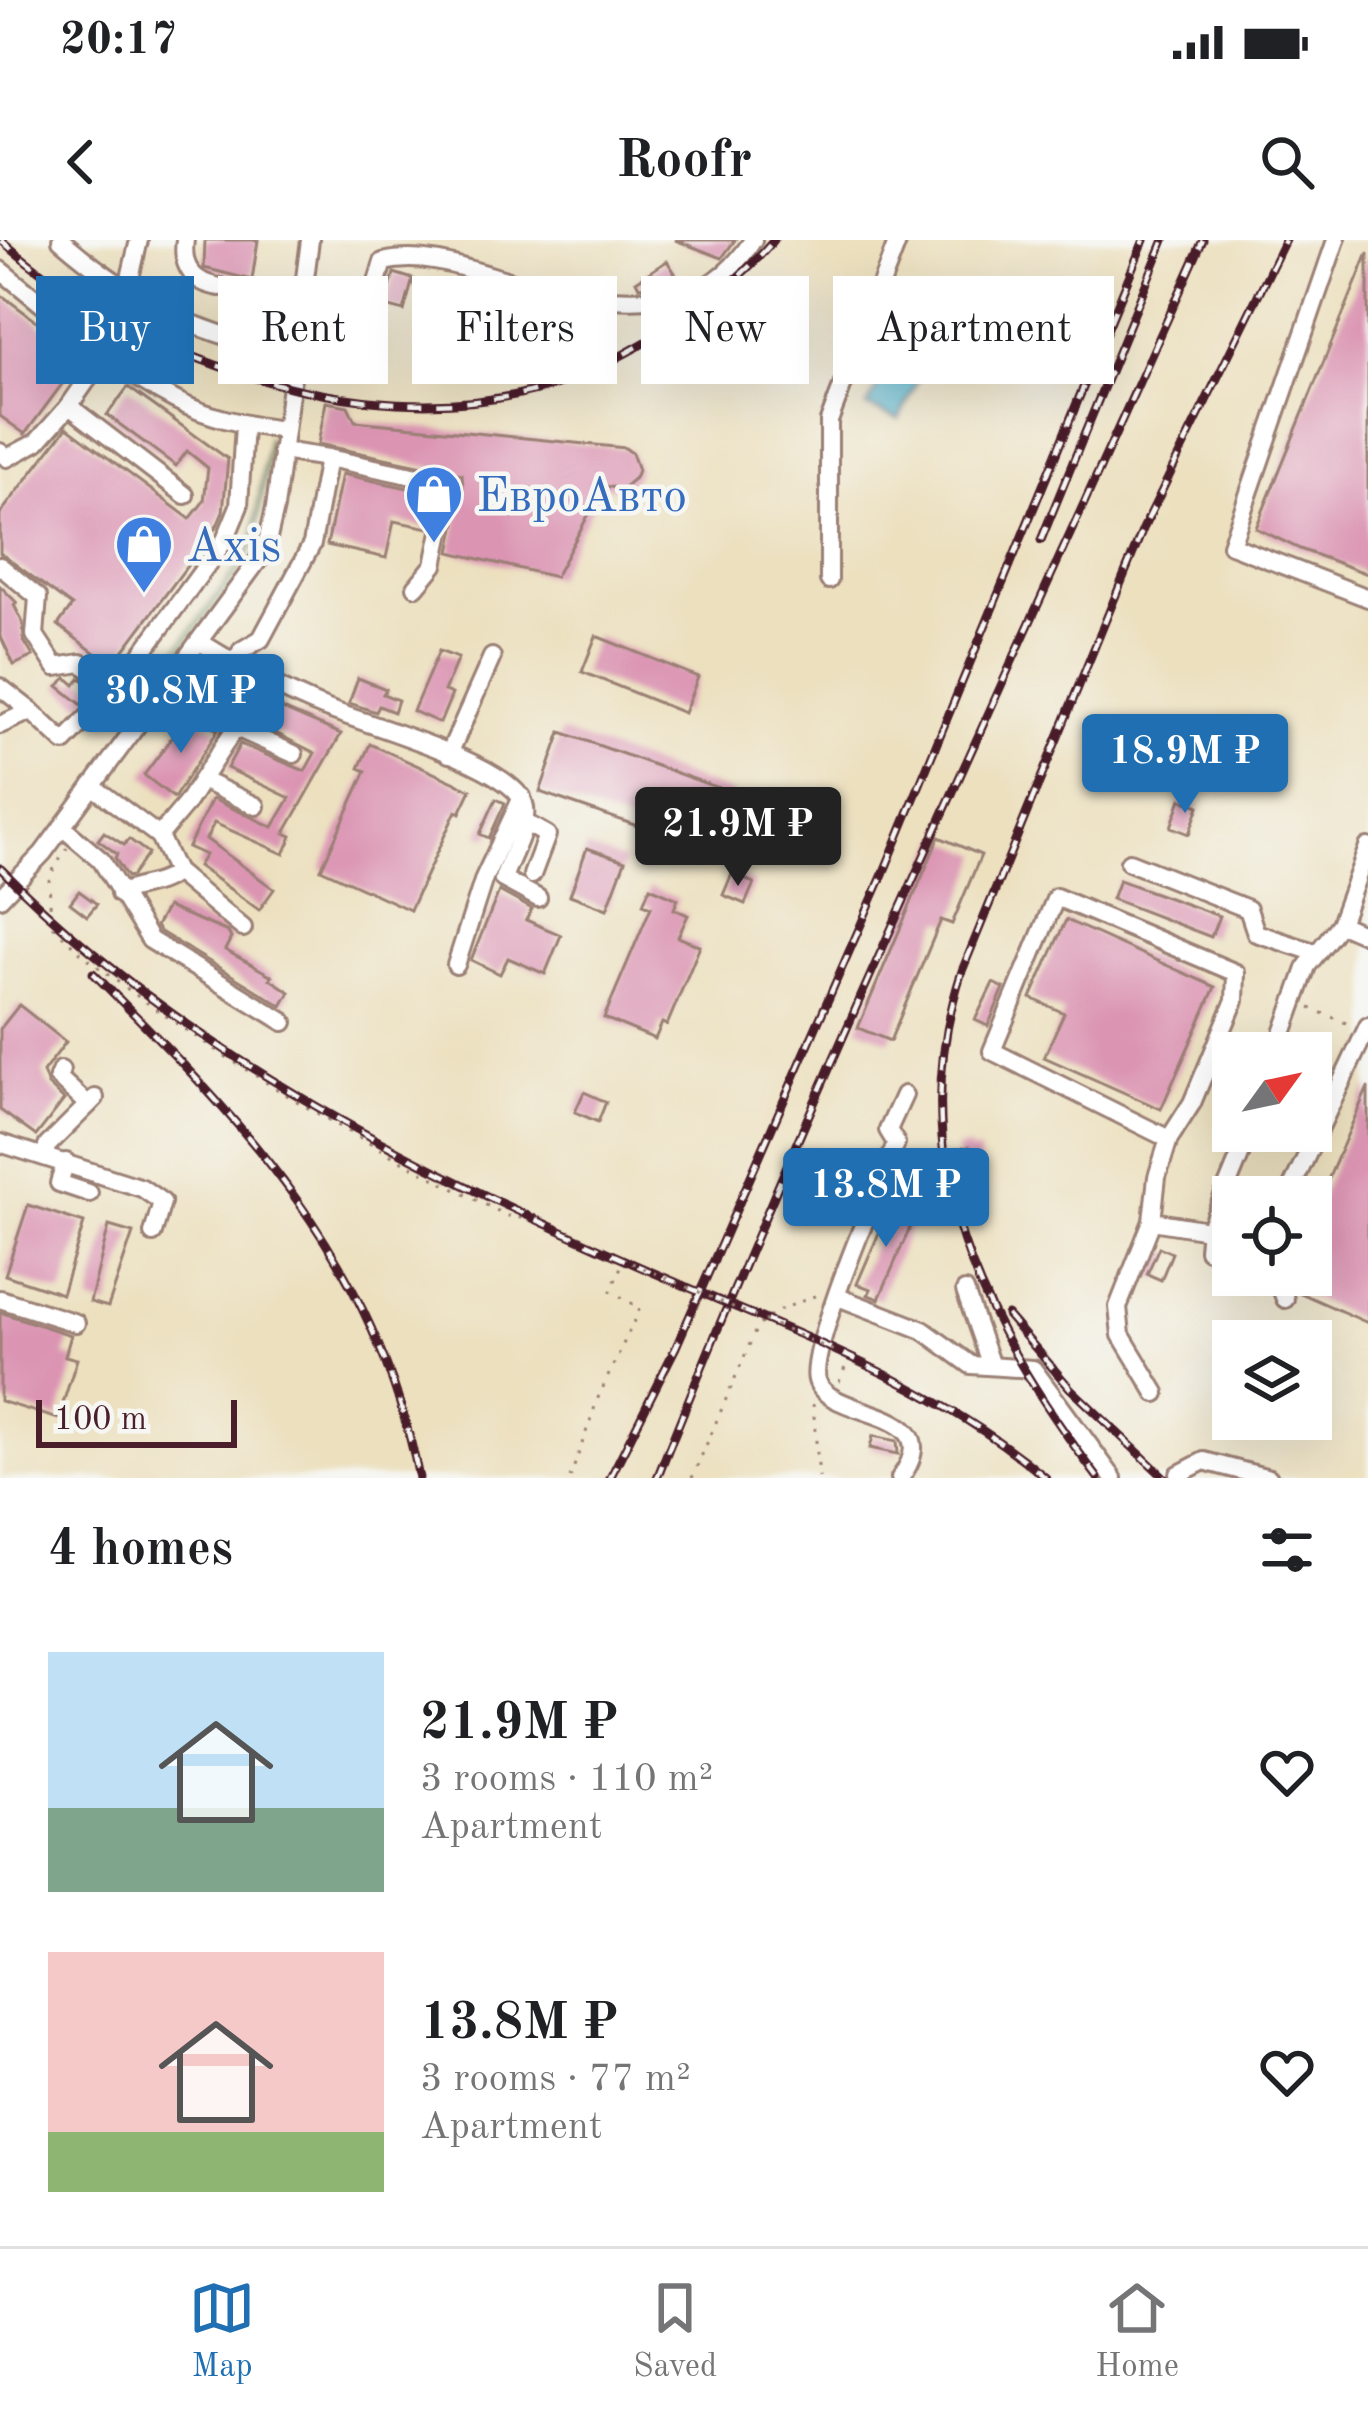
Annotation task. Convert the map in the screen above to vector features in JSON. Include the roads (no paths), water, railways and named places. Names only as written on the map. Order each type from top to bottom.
[{"type":"street","points":[[61,240],[108,276]]},
{"type":"street","points":[[131,276],[139,240]]},
{"type":"street","points":[[185,240],[185,263],[191,274],[198,282],[218,287]]},
{"type":"street","points":[[305,276],[310,240]]},
{"type":"street","points":[[379,276],[383,262],[402,257],[581,298],[666,296],[715,280],[753,240]]},
{"type":"street","points":[[829,580],[830,421],[898,240]]},
{"type":"street","points":[[1336,240],[1231,545],[1368,598]]},
{"type":"street","points":[[0,270],[36,298]]},
{"type":"street","points":[[2,457],[37,442],[84,384]]},
{"type":"street","points":[[151,384],[174,400],[244,425],[284,430]]},
{"type":"street","points":[[0,898],[67,834],[92,786],[265,551],[290,384]]},
{"type":"street","points":[[69,406],[185,495]]},
{"type":"street","points":[[0,687],[64,742],[118,686],[226,540],[239,506],[244,425]]},
{"type":"street","points":[[281,451],[451,484],[434,565],[416,587]]},
{"type":"street","points":[[234,663],[242,650],[261,639],[312,544],[328,458]]},
{"type":"street","points":[[0,566],[38,598],[35,635],[56,667],[81,663],[150,710]]},
{"type":"street","points":[[200,642],[314,704],[480,765],[522,797],[527,815],[503,880],[538,898]]},
{"type":"street","points":[[449,754],[492,657]]},
{"type":"street","points":[[159,836],[250,705]]},
{"type":"street","points":[[0,725],[31,711]]},
{"type":"street","points":[[236,728],[294,754]]},
{"type":"street","points":[[202,780],[256,806]]},
{"type":"street","points":[[92,786],[159,836],[176,872],[243,928]]},
{"type":"street","points":[[456,965],[484,878],[522,797]]},
{"type":"street","points":[[524,822],[547,835],[532,875]]},
{"type":"street","points":[[67,834],[101,860],[150,940],[284,1022]]},
{"type":"street","points":[[1283,1032],[1307,966],[1340,924],[1368,847]]},
{"type":"street","points":[[1130,862],[1248,909],[1256,933],[1317,953]]},
{"type":"street","points":[[119,894],[138,884],[160,883],[176,872]]},
{"type":"street","points":[[1156,1393],[1121,1335],[1118,1306],[1152,1221],[1157,1177],[1169,1138],[1234,1000],[1236,973],[1057,897],[992,1051],[1169,1138]]},
{"type":"street","points":[[1340,924],[1368,936]]},
{"type":"street","points":[[1332,1093],[1366,1028]]},
{"type":"street","points":[[45,1156],[47,1146],[92,1101],[58,1077],[62,1070]]},
{"type":"street","points":[[900,1478],[913,1447],[908,1431],[829,1396],[815,1367],[821,1332],[896,1143],[888,1130],[904,1095]]},
{"type":"street","points":[[0,1143],[142,1188],[162,1202],[153,1233]]},
{"type":"street","points":[[1208,1250],[1210,1228],[1241,1152]]},
{"type":"street","points":[[65,1162],[59,1184],[89,1193]]},
{"type":"street","points":[[1152,1221],[1210,1228]]},
{"type":"street","points":[[964,1291],[991,1366]]},
{"type":"street","points":[[838,1297],[923,1330],[971,1365],[1033,1369],[1113,1478]]},
{"type":"street","points":[[0,1299],[76,1323]]},
{"type":"street","points":[[1179,1477],[1204,1461],[1269,1478]]},
{"type":"water","points":[[879,384],[916,384],[899,419],[867,407]]},
{"type":"railway","points":[[1,240],[55,283],[116,320],[183,352],[253,377],[325,395],[397,403],[469,402],[537,390],[589,372],[697,309],[774,240]]},
{"type":"railway","points":[[610,1478],[676,1347],[883,874],[1144,240]]},
{"type":"railway","points":[[1041,540],[1164,240]]},
{"type":"railway","points":[[657,1478],[855,1011],[1203,240]]},
{"type":"railway","points":[[1098,1478],[1019,1362],[963,1240],[947,1176],[940,1110],[945,1042],[962,971],[1143,529],[1285,240]]},
{"type":"railway","points":[[0,868],[69,933],[143,992],[299,1096],[550,1226],[901,1383],[1000,1442],[1046,1478]]},
{"type":"railway","points":[[93,973],[202,1085],[297,1200],[371,1328],[399,1399],[419,1478]]},
{"type":"railway","points":[[1007,1315],[1070,1388],[1165,1478]]},
{"type":"place","name":"ЕвроАвто","points":[[434,545]]},
{"type":"place","name":"Axis","points":[[144,595]]}]
